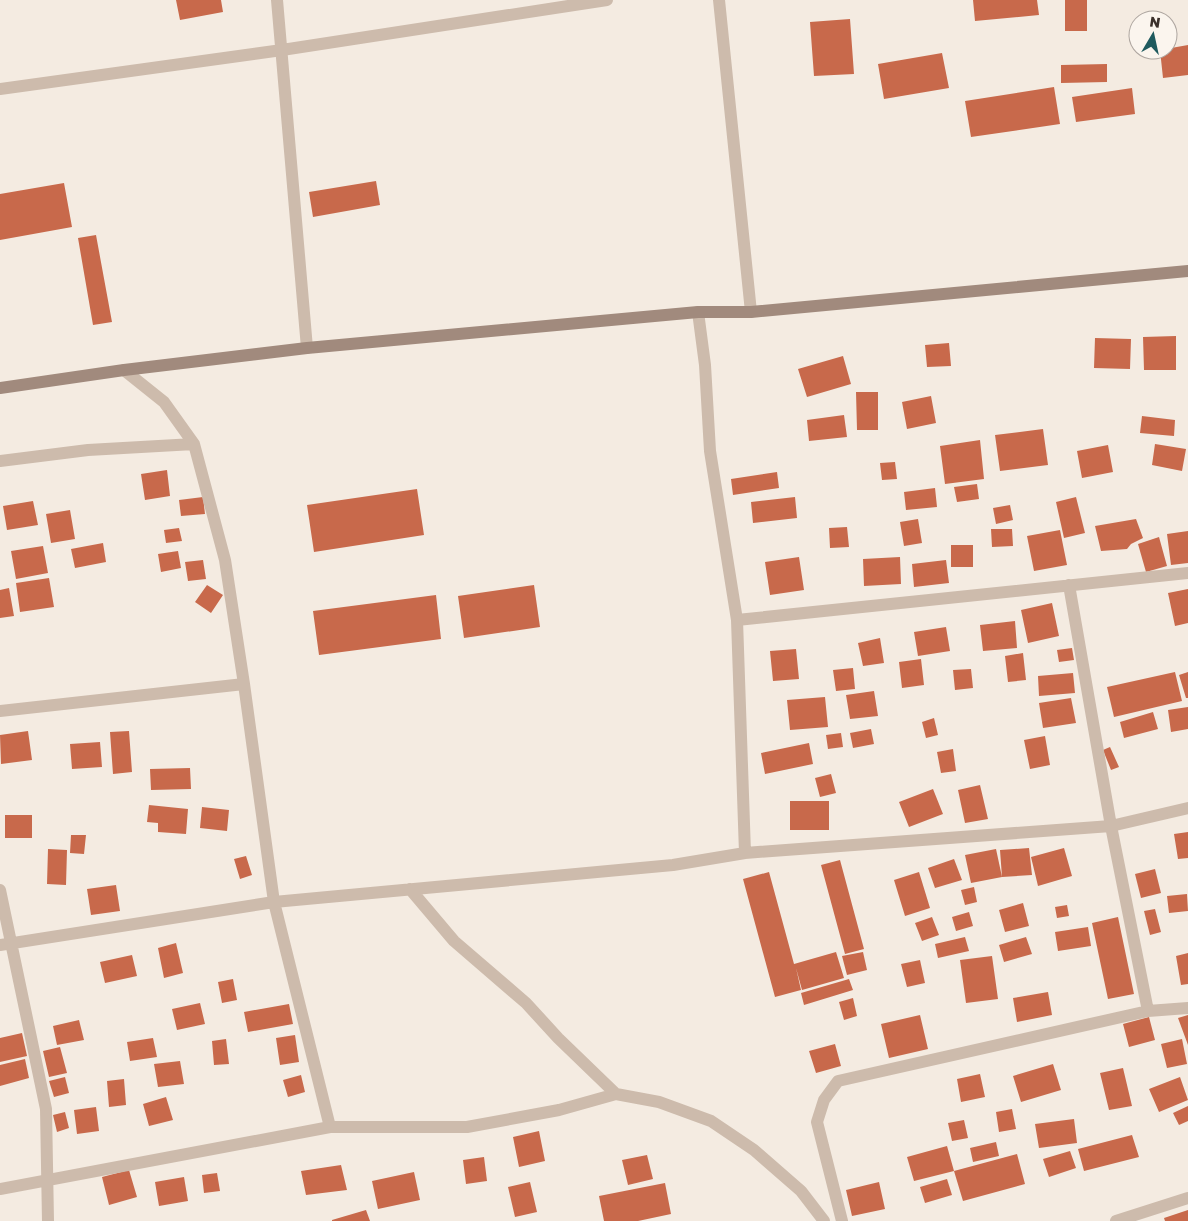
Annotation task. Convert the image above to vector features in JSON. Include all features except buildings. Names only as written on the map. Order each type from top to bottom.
[{"type":"street","points":[[277,0],[307,348]]},
{"type":"street","points":[[0,89],[282,50],[608,0]]},
{"type":"street","points":[[719,0],[751,312]]},
{"type":"street","points":[[0,388],[124,370],[307,348],[698,312],[751,312],[1188,271]]},
{"type":"street","points":[[698,312],[705,365],[710,451],[737,620],[745,852]]},
{"type":"street","points":[[124,370],[164,402],[194,444],[225,560],[274,902],[330,1127]]},
{"type":"street","points":[[0,461],[88,450],[194,444]]},
{"type":"street","points":[[737,620],[1188,573]]},
{"type":"street","points":[[1069,586],[1111,826],[1148,1011]]},
{"type":"street","points":[[0,710],[244,684]]},
{"type":"street","points":[[5,944],[274,902],[673,865],[745,852],[1111,826],[1188,808]]},
{"type":"street","points":[[410,889],[454,941],[526,1003],[558,1038],[616,1094]]},
{"type":"street","points":[[0,890],[5,944],[46,1110],[48,1221]]},
{"type":"street","points":[[842,1221],[817,1122],[824,1100],[838,1081],[1148,1011],[1188,1008]]},
{"type":"street","points":[[0,1189],[330,1127],[467,1127],[559,1110],[616,1094],[659,1102],[711,1120],[754,1150],[801,1191],[824,1221]]},
{"type":"street","points":[[1116,1221],[1188,1198]]}]
